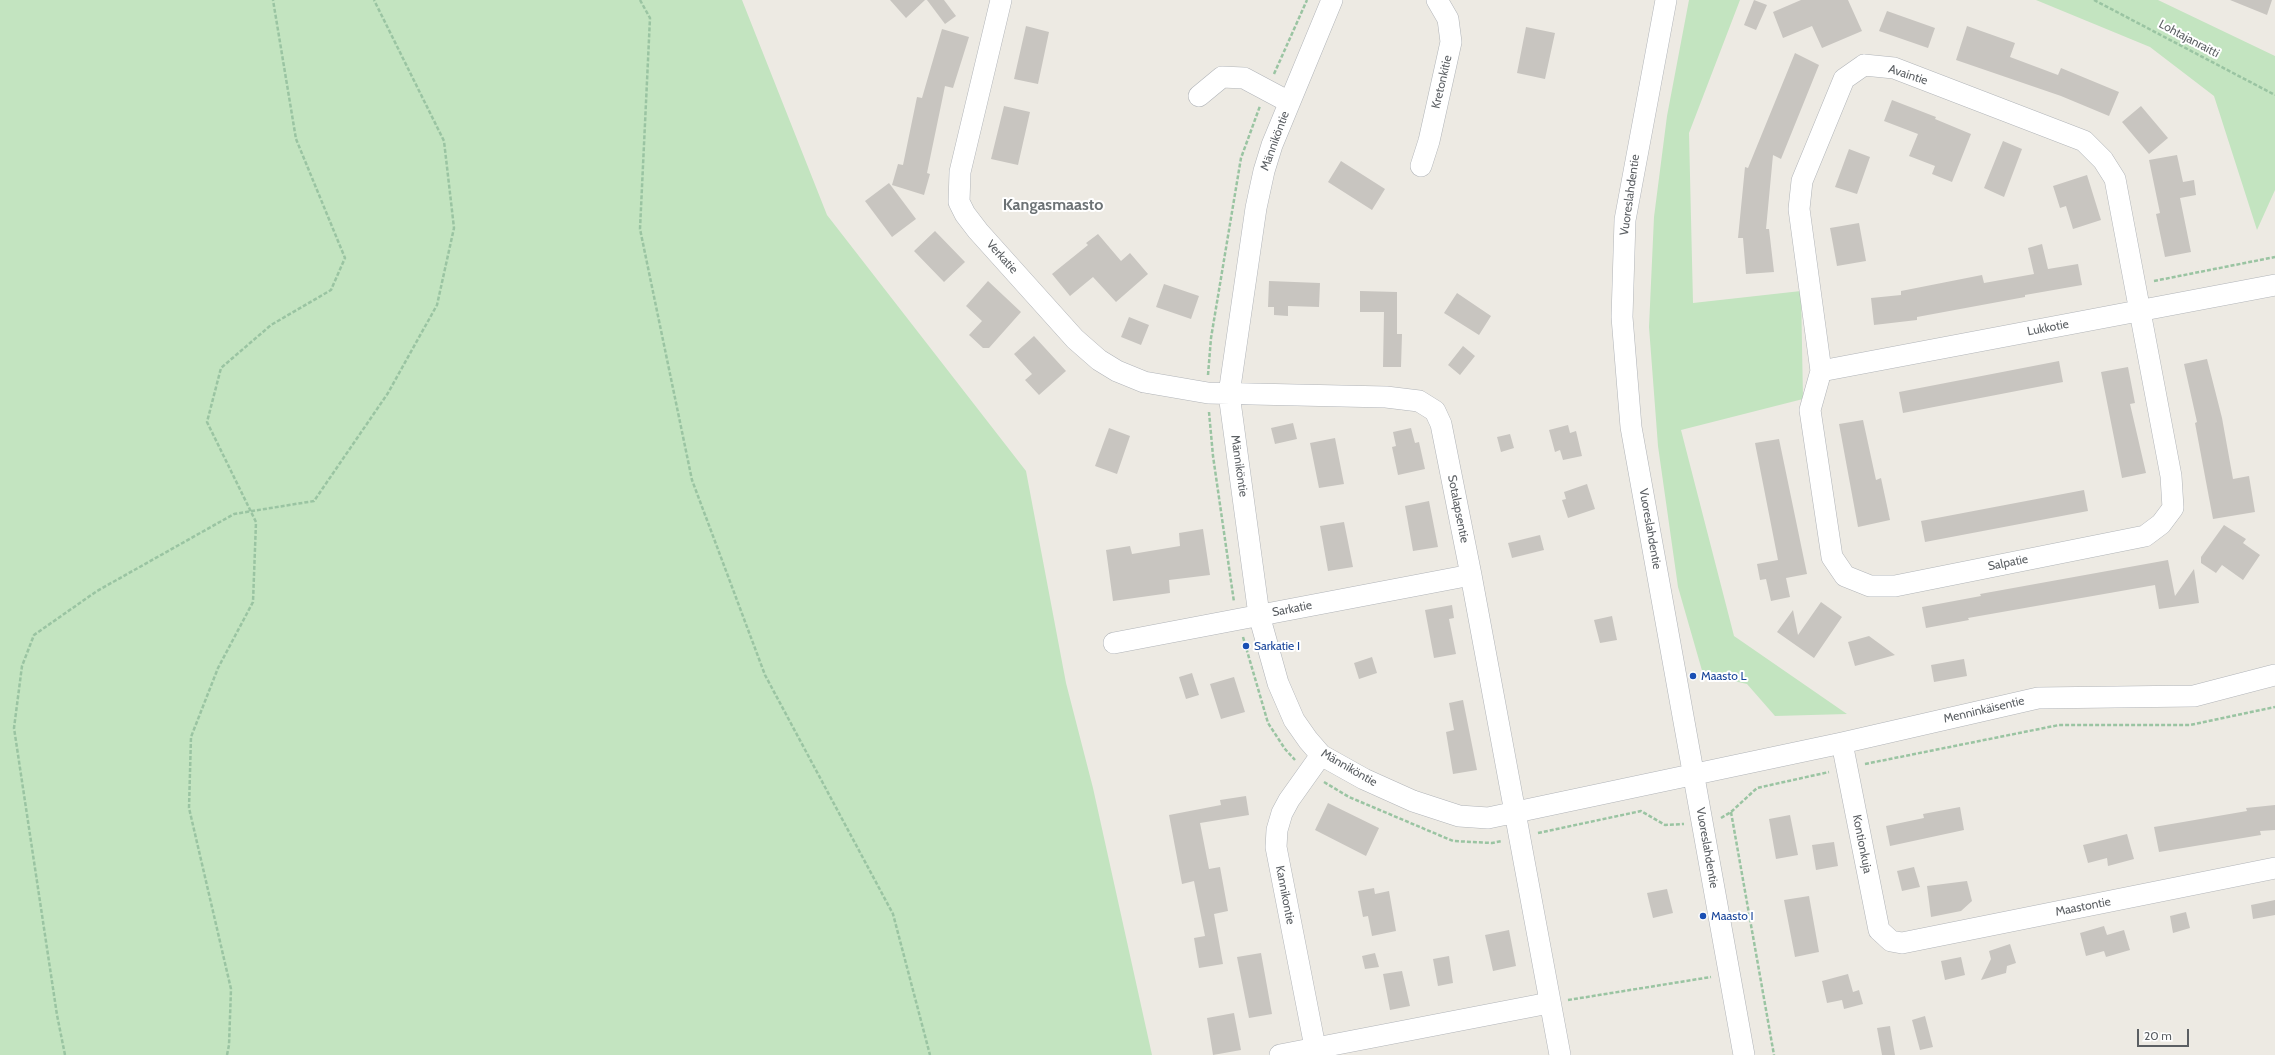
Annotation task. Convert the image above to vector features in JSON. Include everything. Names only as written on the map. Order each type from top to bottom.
[{"type":"street","name":"Verkatie","points":[[1001,0],[960,172],[959,202],[965,214],[1075,339],[1099,360],[1117,371],[1144,382],[1208,393],[1229,394]]},
{"type":"street","name":"Männiköntie","points":[[1332,0],[1289,102],[1264,171],[1256,208],[1229,394],[1259,615],[1278,683],[1294,720],[1321,755],[1364,779],[1413,801],[1459,816],[1488,818],[1695,773]]},
{"type":"street","name":"Kretonkitie","points":[[1421,166],[1429,141],[1452,42],[1448,19],[1436,0]]},
{"type":"street","name":"Vuoreslahdentie","points":[[1666,0],[1625,216],[1622,317],[1631,427],[1695,773],[1744,1055]]},
{"type":"street","name":"Avaintie","points":[[1820,371],[1799,209],[1802,181],[1844,79],[1864,65],[1894,68],[2084,141],[2103,160],[2115,179],[2141,311]]},
{"type":"street","points":[[1199,96],[1222,77],[1244,78],[1289,102]]},
{"type":"street","name":"Lukkotie","points":[[1820,371],[2275,285]]},
{"type":"street","name":"Salpatie","points":[[1820,371],[1810,410],[1832,557],[1845,576],[1870,586],[1895,586],[2146,536],[2161,524],[2173,508],[2171,476],[2141,311]]},
{"type":"street","name":"Sotalapsentie","points":[[1229,394],[1386,397],[1419,401],[1435,411],[1441,424],[1560,1055]]},
{"type":"street","name":"Sarkatie","points":[[1114,643],[1470,575]]},
{"type":"street","name":"Menninkäisentie","points":[[1695,773],[1842,743],[2038,698],[2194,696],[2275,675]]},
{"type":"street","name":"Kontionkuja","points":[[1842,743],[1879,930],[1891,942]]},
{"type":"street","name":"Kannikontie","points":[[1316,1047],[1276,847],[1277,830],[1282,814],[1289,800],[1321,755]]},
{"type":"street","name":"Maastontie","points":[[1891,942],[1902,943],[2275,868]]},
{"type":"street","points":[[1280,1055],[1549,1003]]},
{"type":"path","points":[[227,1055],[229,1046],[231,989],[188,808],[191,737],[218,668],[253,602],[256,522],[207,422],[221,368],[271,325],[331,290],[345,258],[296,139],[273,0]]},
{"type":"path","points":[[66,1055],[57,1015],[14,728],[22,666],[34,635],[97,591],[234,514],[314,501],[388,393],[437,305],[454,228],[444,141],[374,0]]},
{"type":"path","points":[[640,0],[650,18],[640,229],[692,480],[765,676],[893,914],[930,1055]]},
{"type":"path","name":"Lohtajanraitti","points":[[2094,0],[2275,95]]},
{"type":"path","points":[[2135,285],[2275,257]]},
{"type":"path","points":[[1208,361],[1208,393],[1213,456],[1237,620],[1268,723],[1285,749],[1308,773],[1349,797],[1453,841],[1492,843],[1641,811],[1665,825],[1679,825],[1722,818],[1731,812],[1757,788],[2059,725],[2190,725],[2275,707]]},
{"type":"path","points":[[1731,812],[1774,1055]]},
{"type":"path","points":[[1549,1003],[1729,974]]},
{"type":"green space","points":[[0,0],[742,0],[827,215],[1026,471],[1066,683],[1093,788],[1152,1055],[0,1055]]},
{"type":"green space","points":[[1689,0],[1740,0],[1689,133],[1693,303],[1801,291],[1803,399],[1681,430],[1734,636],[1847,714],[1775,716],[1747,684],[1703,674],[1678,587],[1658,446],[1649,327],[1654,217],[1667,116]]},
{"type":"green space","points":[[2036,0],[2158,0],[2275,56],[2275,190],[2257,230],[2214,96],[2150,47]]},
{"type":"building","points":[[890,0],[925,0],[906,18]]},
{"type":"building","points":[[927,0],[944,0],[956,16],[945,24]]},
{"type":"building","points":[[1754,0],[1767,5],[1756,30],[1744,25]]},
{"type":"building","points":[[1801,0],[1848,0],[1862,31],[1822,48],[1812,26],[1783,38],[1773,12]]},
{"type":"building","points":[[2230,0],[2272,0],[2267,15]]},
{"type":"building","points":[[1887,11],[1935,28],[1928,48],[1879,31]]},
{"type":"building","points":[[1026,26],[1049,32],[1038,84],[1014,79]]},
{"type":"building","points":[[1967,26],[2015,43],[2010,57],[2058,75],[2061,68],[2119,92],[2109,116],[2061,96],[1956,60]]},
{"type":"building","points":[[1526,27],[1555,33],[1545,79],[1517,73]]},
{"type":"building","points":[[942,29],[969,37],[953,88],[945,86],[927,173],[930,174],[924,195],[892,185],[898,164],[903,165],[917,97],[922,98]]},
{"type":"building","points":[[1795,53],[1819,65],[1781,159],[1773,155],[1766,229],[1769,229],[1774,272],[1746,274],[1743,238],[1738,238],[1745,167],[1748,168]]},
{"type":"building","points":[[1892,100],[1936,117],[1935,119],[1971,134],[1952,182],[1932,174],[1935,166],[1909,156],[1918,134],[1884,121]]},
{"type":"building","points":[[1004,106],[1030,112],[1018,165],[991,159]]},
{"type":"building","points":[[2141,106],[2168,138],[2149,154],[2122,122]]},
{"type":"building","points":[[2003,141],[2022,149],[2004,197],[1984,188]]},
{"type":"building","points":[[1849,149],[1870,157],[1857,194],[1835,187]]},
{"type":"building","points":[[2177,155],[2183,182],[2194,180],[2196,195],[2180,198],[2191,252],[2165,257],[2156,214],[2160,213],[2149,160]]},
{"type":"building","points":[[1341,161],[1385,189],[1372,210],[1328,182]]},
{"type":"building","points":[[2087,175],[2101,220],[2073,229],[2066,206],[2060,208],[2053,186]]},
{"type":"building","points":[[889,183],[916,219],[892,237],[865,201]]},
{"type":"building","points":[[1859,223],[1866,261],[1837,266],[1830,228]]},
{"type":"building","points":[[935,231],[965,262],[944,282],[914,251]]},
{"type":"building","points":[[1098,234],[1121,261],[1130,253],[1148,274],[1116,302],[1093,277],[1070,296],[1052,274],[1088,245],[1086,243]]},
{"type":"building","points":[[2042,244],[2048,269],[2078,264],[2082,285],[1917,317],[1917,320],[1874,325],[1871,298],[1901,295],[1901,291],[1982,275],[1984,283],[2034,274],[2028,248]]},
{"type":"building","points":[[988,281],[1021,312],[989,348],[983,348],[969,335],[982,321],[966,306]]},
{"type":"building","points":[[1269,281],[1320,283],[1319,307],[1288,306],[1288,316],[1274,315],[1274,307],[1268,307]]},
{"type":"building","points":[[1164,284],[1199,296],[1191,319],[1156,307]]},
{"type":"building","points":[[1360,291],[1397,292],[1397,334],[1402,334],[1401,367],[1383,367],[1384,312],[1360,312]]},
{"type":"building","points":[[1457,293],[1491,316],[1479,335],[1444,313]]},
{"type":"building","points":[[1129,317],[1149,325],[1141,345],[1121,337]]},
{"type":"building","points":[[1034,336],[1066,371],[1039,395],[1025,380],[1032,374],[1014,354]]},
{"type":"building","points":[[1463,346],[1475,356],[1460,375],[1448,365]]},
{"type":"building","points":[[2207,359],[2222,418],[2233,479],[2249,476],[2255,512],[2213,519],[2195,423],[2197,422],[2184,364]]},
{"type":"building","points":[[2059,361],[2063,382],[1903,413],[1899,392]]},
{"type":"building","points":[[2128,367],[2135,403],[2130,404],[2146,473],[2122,478],[2101,372]]},
{"type":"building","points":[[1863,420],[1876,480],[1881,478],[1890,520],[1858,527],[1839,424]]},
{"type":"building","points":[[1293,423],[1297,439],[1275,444],[1271,428]]},
{"type":"building","points":[[1568,425],[1570,433],[1576,431],[1582,456],[1563,460],[1560,450],[1555,452],[1549,430]]},
{"type":"building","points":[[1109,428],[1130,436],[1117,474],[1095,466]]},
{"type":"building","points":[[1411,428],[1415,443],[1419,442],[1425,469],[1398,475],[1392,447],[1396,446],[1393,432]]},
{"type":"building","points":[[1510,434],[1514,448],[1501,452],[1497,437]]},
{"type":"building","points":[[1335,438],[1344,484],[1319,488],[1310,443]]},
{"type":"building","points":[[1779,439],[1807,574],[1786,578],[1790,597],[1771,601],[1766,579],[1760,580],[1757,564],[1778,560],[1755,443]]},
{"type":"building","points":[[1587,484],[1595,509],[1568,518],[1562,500],[1566,499],[1564,492]]},
{"type":"building","points":[[2084,490],[2088,511],[1925,542],[1921,521]]},
{"type":"building","points":[[1429,501],[1438,547],[1413,551],[1405,506]]},
{"type":"building","points":[[1344,522],[1353,567],[1328,571],[1320,526]]},
{"type":"building","points":[[2224,525],[2246,539],[2243,543],[2260,555],[2243,580],[2222,565],[2216,573],[2201,563],[2201,557]]},
{"type":"building","points":[[1203,529],[1210,575],[1169,580],[1170,593],[1113,601],[1106,550],[1130,546],[1132,554],[1180,546],[1179,533]]},
{"type":"building","points":[[1540,535],[1544,550],[1512,558],[1508,543]]},
{"type":"building","points":[[2168,560],[2175,596],[2194,569],[2199,603],[2159,609],[2155,585],[1968,618],[1969,620],[1926,628],[1922,607],[1981,596],[1980,594]]},
{"type":"building","points":[[1821,602],[1842,617],[1814,658],[1777,632],[1793,610],[1798,635]]},
{"type":"building","points":[[1452,605],[1454,618],[1449,619],[1456,654],[1434,658],[1425,610]]},
{"type":"building","points":[[1612,616],[1617,640],[1600,643],[1594,620]]},
{"type":"building","points":[[1869,636],[1895,655],[1855,666],[1848,642]]},
{"type":"building","points":[[1372,657],[1377,673],[1359,679],[1354,663]]},
{"type":"building","points":[[1964,659],[1967,676],[1934,682],[1931,665]]},
{"type":"building","points":[[1192,673],[1199,695],[1186,699],[1179,677]]},
{"type":"building","points":[[1234,677],[1245,712],[1221,719],[1210,684]]},
{"type":"building","points":[[1463,700],[1477,770],[1453,774],[1446,732],[1454,730],[1449,703]]},
{"type":"building","points":[[1246,796],[1249,815],[1200,823],[1209,869],[1220,867],[1228,911],[1214,914],[1223,964],[1199,968],[1194,938],[1205,936],[1194,881],[1182,884],[1169,815],[1221,805],[1220,800]]},
{"type":"building","points":[[1328,803],[1379,828],[1366,856],[1315,830]]},
{"type":"building","points":[[2275,805],[2275,830],[2260,831],[2261,835],[2159,852],[2154,827],[2247,811],[2246,808]]},
{"type":"building","points":[[1960,807],[1964,830],[1890,846],[1886,826],[1924,818],[1923,814]]},
{"type":"building","points":[[1790,815],[1798,855],[1776,859],[1769,819]]},
{"type":"building","points":[[2127,834],[2134,859],[2108,866],[2107,858],[2088,863],[2083,845]]},
{"type":"building","points":[[1834,842],[1838,866],[1816,870],[1812,845]]},
{"type":"building","points":[[1914,867],[1920,887],[1902,891],[1897,871]]},
{"type":"building","points":[[1967,881],[1972,901],[1961,911],[1931,917],[1927,886]]},
{"type":"building","points":[[1374,888],[1375,894],[1389,891],[1396,931],[1372,936],[1368,916],[1363,917],[1358,891]]},
{"type":"building","points":[[1667,889],[1673,913],[1653,918],[1647,893]]},
{"type":"building","points":[[1809,896],[1819,952],[1795,957],[1784,900]]},
{"type":"building","points":[[2275,900],[2275,915],[2253,919],[2251,905]]},
{"type":"building","points":[[2186,912],[2190,928],[2173,933],[2170,916]]},
{"type":"building","points":[[2104,926],[2107,935],[2124,930],[2130,950],[2106,957],[2104,951],[2086,956],[2080,933]]},
{"type":"building","points":[[1509,930],[1516,966],[1493,971],[1485,935]]},
{"type":"building","points":[[2010,944],[2016,963],[2007,966],[2006,973],[1981,980],[1991,959],[1989,951]]},
{"type":"building","points":[[1261,953],[1272,1014],[1249,1018],[1237,957]]},
{"type":"building","points":[[1375,953],[1379,967],[1365,969],[1362,956]]},
{"type":"building","points":[[1449,956],[1453,983],[1438,986],[1433,959]]},
{"type":"building","points":[[1961,957],[1965,975],[1945,980],[1941,961]]},
{"type":"building","points":[[1402,971],[1410,1006],[1390,1010],[1383,974]]},
{"type":"building","points":[[1848,974],[1853,992],[1859,990],[1863,1004],[1844,1009],[1842,1000],[1827,1003],[1822,981]]},
{"type":"building","points":[[1234,1013],[1241,1050],[1213,1055],[1207,1018]]},
{"type":"building","points":[[1925,1016],[1933,1047],[1920,1050],[1912,1020]]},
{"type":"building","points":[[1890,1026],[1895,1055],[1882,1055],[1877,1028]]},
{"type":"place","name":"Sarkatie I","points":[[1246,646]]},
{"type":"place","name":"Maasto L","points":[[1693,676]]},
{"type":"place","name":"Maasto I","points":[[1703,916]]},
{"type":"district","name":"Kangasmaasto","points":[[1053,205]]}]
